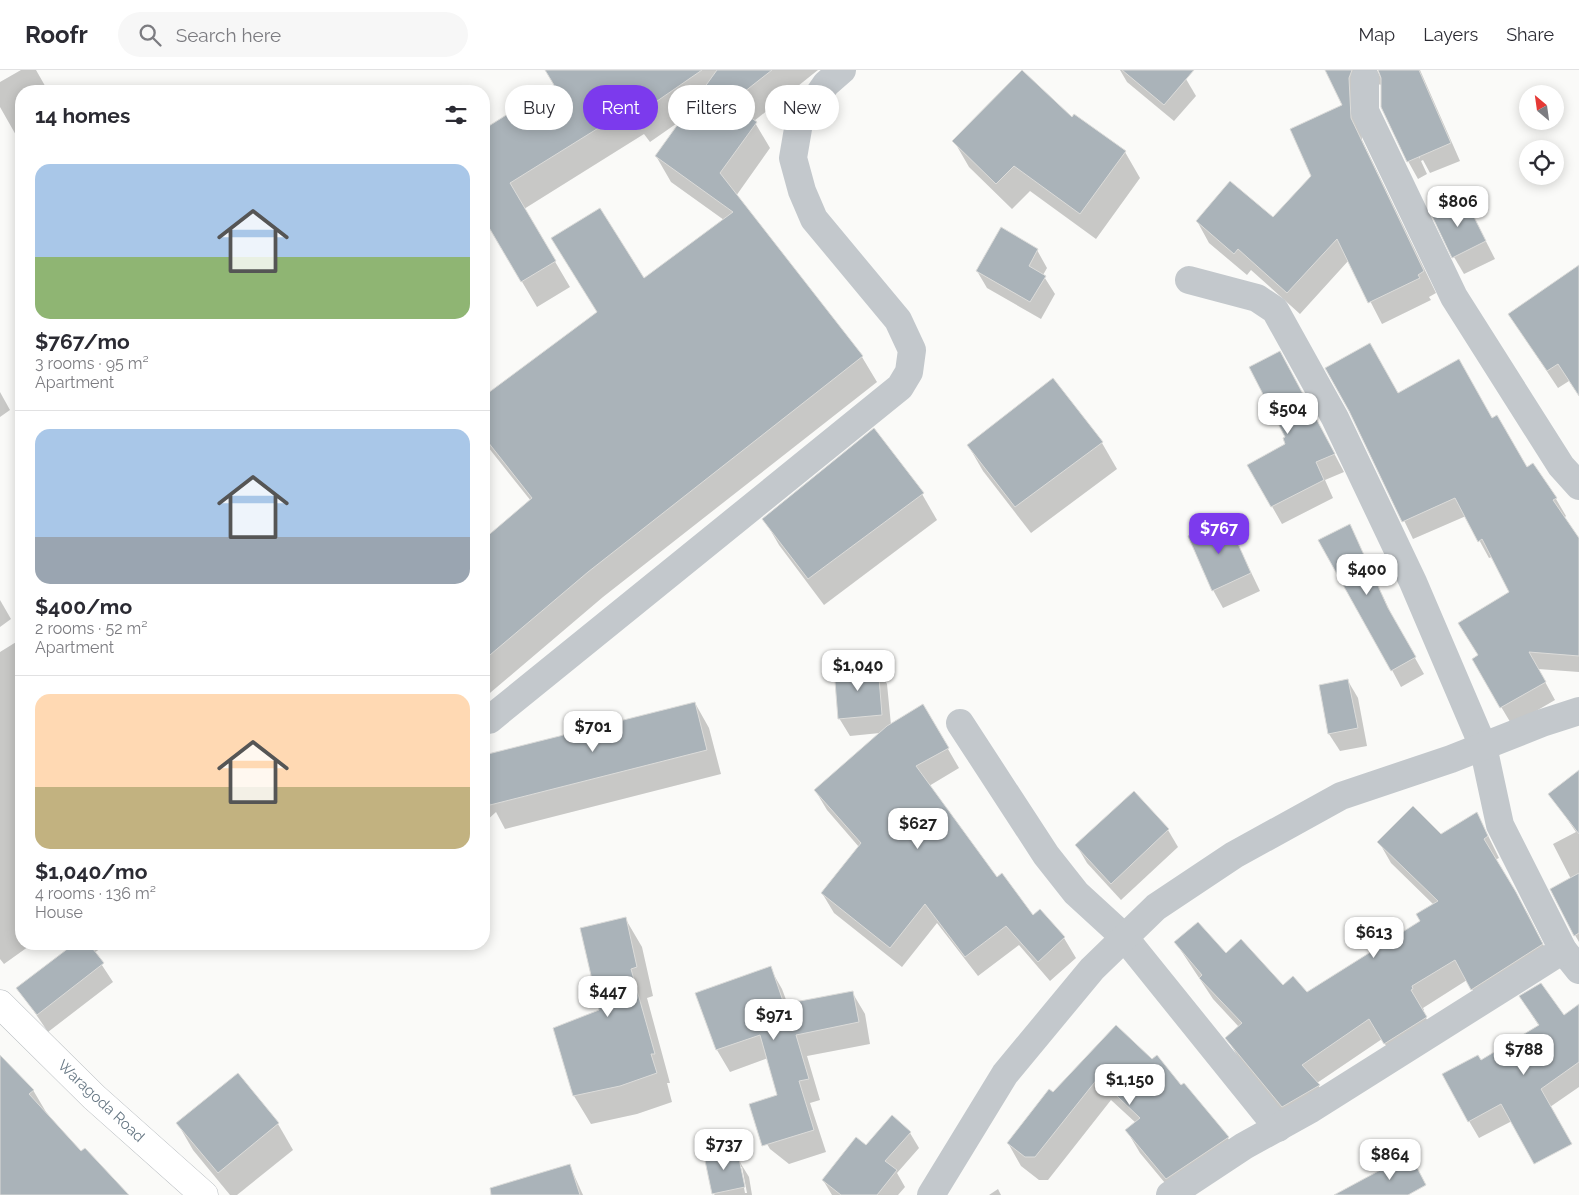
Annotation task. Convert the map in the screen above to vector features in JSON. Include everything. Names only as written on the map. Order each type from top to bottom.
[{"type":"main road","name":"Waragoda Road","points":[[0,1004],[94,1096],[204,1195]]},
{"type":"street","points":[[490,719],[900,387],[909,372],[912,350],[898,320],[814,219],[802,191],[793,158],[799,123],[826,84],[842,70]]},
{"type":"street","points":[[1365,78],[1364,110],[1454,297],[1561,466],[1579,486]]},
{"type":"street","points":[[1170,1195],[1244,1146],[1571,960],[1500,824],[1483,746],[1413,582],[1335,418],[1275,310],[1257,298],[1188,280]]},
{"type":"street","points":[[930,1195],[1005,1074],[1092,968],[1156,907],[1234,855],[1341,796],[1579,710]]},
{"type":"street","points":[[960,723],[1046,855],[1076,892],[1124,937],[1278,1128]]},
{"type":"building","points":[[545,70],[702,70],[680,85],[668,85],[668,94],[658,100],[658,85],[583,85],[583,130],[595,130],[510,183],[556,261],[521,282],[490,229],[490,125],[505,116],[505,130],[573,130],[573,85],[554,85]]},
{"type":"building","points":[[717,70],[772,70],[753,85],[706,85]]},
{"type":"building","points":[[1022,70],[1072,117],[1074,114],[1126,151],[1080,214],[1014,166],[996,184],[952,141]]},
{"type":"building","points":[[1122,70],[1194,70],[1164,105]]},
{"type":"building","points":[[1325,70],[1352,70],[1349,78],[1351,118],[1424,271],[1418,275],[1420,278],[1368,303],[1337,239],[1287,293],[1238,249],[1234,254],[1196,221],[1230,181],[1273,217],[1311,176],[1290,129],[1342,105]]},
{"type":"building","points":[[1378,70],[1419,70],[1451,143],[1407,162],[1381,107],[1381,78]]},
{"type":"building","points":[[674,130],[751,130],[720,173],[863,356],[588,572],[490,655],[490,534],[532,498],[490,445],[490,392],[597,312],[551,238],[600,208],[644,278],[733,212],[655,156]]},
{"type":"building","points":[[1464,197],[1486,241],[1452,258],[1431,214]]},
{"type":"building","points":[[1001,227],[1038,249],[1029,266],[1046,276],[1030,302],[976,271]]},
{"type":"building","points":[[1579,265],[1579,396],[1558,364],[1547,371],[1508,314]]},
{"type":"building","points":[[1370,343],[1398,393],[1459,359],[1492,418],[1497,415],[1527,467],[1533,463],[1557,498],[1553,500],[1579,538],[1579,656],[1529,652],[1546,682],[1500,708],[1472,659],[1478,655],[1458,623],[1509,592],[1482,539],[1478,542],[1455,498],[1402,522],[1349,411],[1325,368]]},
{"type":"building","points":[[1280,351],[1335,454],[1316,462],[1324,480],[1271,507],[1247,465],[1285,444],[1283,438],[1285,437],[1249,367]]},
{"type":"building","points":[[1053,378],[1103,442],[1015,507],[967,445]]},
{"type":"building","points":[[874,428],[924,493],[808,579],[762,519]]},
{"type":"building","points":[[1227,519],[1251,573],[1212,591],[1188,536]]},
{"type":"building","points":[[1350,524],[1388,608],[1416,657],[1391,671],[1318,540]]},
{"type":"building","points":[[878,665],[882,715],[838,719],[834,669]]},
{"type":"building","points":[[1348,679],[1358,728],[1328,734],[1319,685]]},
{"type":"building","points":[[695,702],[707,750],[490,805],[490,753]]},
{"type":"building","points":[[923,704],[949,748],[916,766],[997,877],[1002,873],[1033,915],[1040,909],[1065,937],[1038,962],[1006,926],[965,957],[925,904],[890,948],[821,893],[861,843],[814,790],[887,726]]},
{"type":"building","points":[[1579,770],[1579,834],[1548,794]]},
{"type":"building","points":[[1134,791],[1169,829],[1111,884],[1075,845]]},
{"type":"building","points":[[1413,806],[1441,834],[1477,812],[1488,836],[1484,839],[1516,892],[1543,944],[1471,990],[1455,960],[1412,986],[1413,989],[1411,990],[1427,1017],[1384,1044],[1369,1019],[1302,1065],[1320,1085],[1282,1107],[1225,1038],[1242,1023],[1199,978],[1202,975],[1174,942],[1198,922],[1226,953],[1241,939],[1283,985],[1293,976],[1307,992],[1420,921],[1416,914],[1438,901],[1377,842]]},
{"type":"building","points":[[1579,873],[1579,933],[1574,936],[1550,889]]},
{"type":"building","points":[[626,917],[637,967],[631,969],[655,1054],[651,1054],[657,1073],[620,1086],[573,1096],[553,1028],[599,1010],[580,928]]},
{"type":"building","points":[[66,950],[94,950],[104,963],[37,1015],[16,988]]},
{"type":"building","points":[[771,966],[784,1004],[853,991],[859,1022],[796,1035],[809,1079],[799,1081],[814,1130],[762,1146],[749,1104],[777,1095],[760,1035],[716,1050],[695,993]]},
{"type":"building","points":[[1541,983],[1564,1015],[1579,1004],[1579,1062],[1541,1089],[1572,1144],[1534,1164],[1501,1104],[1468,1122],[1442,1074],[1478,1055],[1481,1060],[1539,1025],[1519,996]]},
{"type":"building","points":[[1116,1025],[1152,1059],[1157,1055],[1181,1085],[1184,1083],[1229,1137],[1166,1179],[1125,1130],[1140,1118],[1098,1078],[1035,1157],[1025,1157],[1007,1143],[1049,1089],[1053,1092]]},
{"type":"building","points":[[0,1055],[34,1090],[29,1094],[81,1151],[85,1148],[129,1195],[0,1195]]},
{"type":"building","points":[[238,1073],[279,1123],[218,1173],[176,1123]]},
{"type":"building","points":[[892,1115],[911,1132],[885,1161],[897,1170],[877,1195],[841,1195],[822,1180],[856,1137],[866,1145]]},
{"type":"building","points":[[737,1149],[745,1187],[712,1194],[704,1156]]},
{"type":"building","points":[[1410,1154],[1426,1185],[1408,1195],[1334,1195]]},
{"type":"building","points":[[570,1164],[580,1195],[491,1195],[490,1188]]}]
